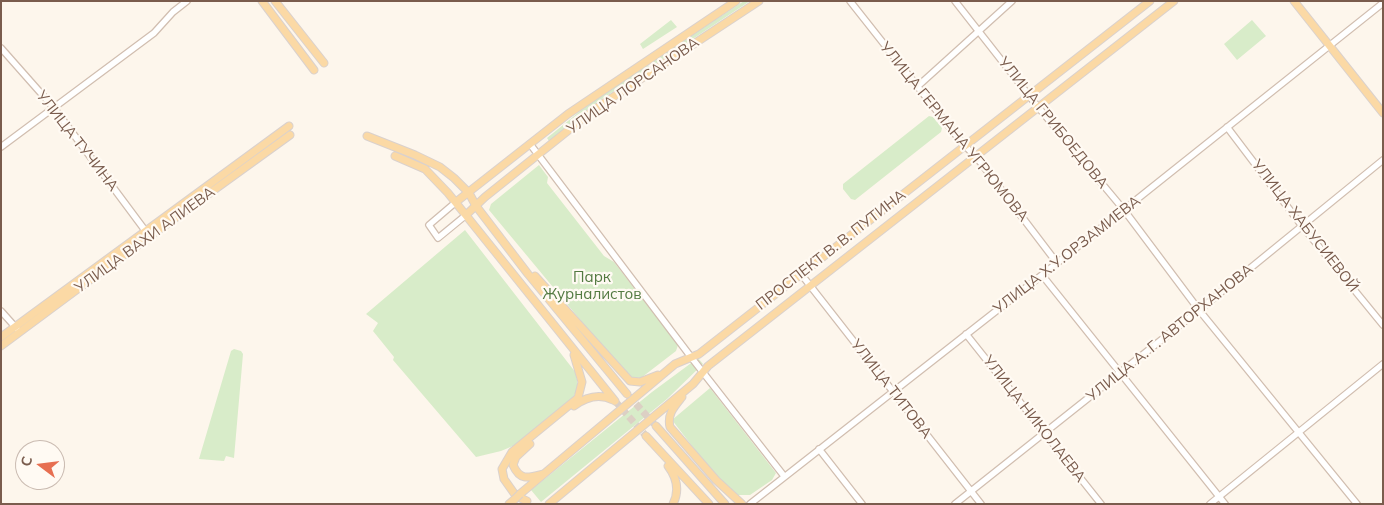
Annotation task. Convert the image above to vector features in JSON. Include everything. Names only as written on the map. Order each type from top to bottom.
[{"type":"main road","points":[[262,1],[314,70]]},
{"type":"main road","points":[[275,1],[324,63]]},
{"type":"main road","name":"УЛИЦА ЛОРСАНОВА","points":[[456,202],[595,94],[736,1]]},
{"type":"main road","name":"УЛИЦА ЛОРСАНОВА","points":[[466,215],[595,109],[759,1]]},
{"type":"main road","name":"ПРОСПЕКТ В. В. ПУТИНА","points":[[509,504],[675,364],[699,354],[1150,1]]},
{"type":"main road","name":"ПРОСПЕКТ В. В. ПУТИНА","points":[[549,504],[555,501],[693,384],[708,366],[1174,1]]},
{"type":"main road","points":[[1294,1],[1383,113]]},
{"type":"main road","name":"УЛИЦА ВАХИ АЛИЕВА","points":[[1,346],[17,330],[148,234],[289,126]]},
{"type":"main road","name":"УЛИЦА ВАХИ АЛИЕВА","points":[[148,234],[290,136]]},
{"type":"main road","points":[[367,136],[397,147],[440,167],[454,178],[468,193],[521,265],[627,394]]},
{"type":"main road","points":[[395,156],[425,169],[456,202],[615,401],[599,395],[585,399],[516,457],[513,465],[517,473],[523,477],[530,478],[545,473]]},
{"type":"main road","points":[[521,265],[533,274],[630,381],[640,382],[666,372]]},
{"type":"main road","name":"УЛИЦА ВАХИ АЛИЕВА","points":[[1,337],[17,330]]},
{"type":"main road","points":[[528,502],[516,496],[504,478],[502,469],[512,452],[578,398],[582,382],[572,348]]},
{"type":"main road","points":[[693,384],[670,414],[668,419],[670,427],[716,480],[742,504]]},
{"type":"main road","points":[[656,426],[726,504]]},
{"type":"main road","points":[[674,504],[677,495],[676,480],[673,472],[646,436],[709,504]]},
{"type":"main road","points":[[520,494],[528,502]]},
{"type":"street","points":[[1,147],[154,33],[173,12],[187,1]]},
{"type":"street","name":"УЛИЦА ГЕРМАНА УГРЮМОВА","points":[[850,1],[965,146],[981,163],[1057,263]]},
{"type":"street","name":"УЛИЦА ГРИБОЕДОВА","points":[[955,1],[1038,107],[1124,210],[1199,310],[1357,504]]},
{"type":"street","points":[[918,86],[1012,1]]},
{"type":"street","name":"УЛИЦА Х.У.ОРЗАМИЕВА","points":[[750,504],[1042,275],[1383,3]]},
{"type":"street","name":"УЛИЦА ТУЧИНА","points":[[1,48],[54,108],[148,234]]},
{"type":"street","name":"УЛИЦА ХАБУСИЕВОЙ","points":[[1227,128],[1302,226],[1383,325]]},
{"type":"street","points":[[530,144],[691,357],[784,476]]},
{"type":"street","name":"УЛИЦА А. Г. АВТОРХАНОВА","points":[[955,504],[1199,310],[1383,160]]},
{"type":"street","points":[[456,202],[429,225],[438,238],[466,215]]},
{"type":"street","name":"УЛИЦА ТИТОВА","points":[[801,274],[981,504]]},
{"type":"street","points":[[1042,275],[1225,504]]},
{"type":"street","points":[[1,311],[17,330]]},
{"type":"street","name":"УЛИЦА НИКОЛАЕВА","points":[[966,334],[1101,504]]},
{"type":"street","points":[[1210,504],[1383,364]]},
{"type":"street","points":[[819,449],[862,504]]},
{"type":"green space","points":[[744,1],[750,1],[652,66],[650,63]]},
{"type":"green space","points":[[671,20],[677,27],[643,49],[640,44]]},
{"type":"green space","points":[[1252,20],[1266,36],[1237,60],[1224,44]]},
{"type":"green space","points":[[648,65],[650,68],[597,102],[549,141],[547,138],[595,99]]},
{"type":"green space","points":[[929,116],[933,117],[942,128],[941,132],[855,200],[851,199],[843,189],[843,184]]},
{"type":"green space","name":"Парк Журналистов","points":[[539,165],[548,177],[547,183],[604,256],[614,262],[678,345],[676,351],[637,381],[634,381],[621,369],[489,210],[491,204]]},
{"type":"green space","points":[[465,230],[576,373],[578,387],[573,398],[520,443],[501,451],[476,457],[393,360],[394,357],[373,331],[378,323],[366,314]]},
{"type":"green space","points":[[234,349],[241,351],[243,354],[234,458],[226,456],[224,461],[199,459],[231,351]]},
{"type":"green space","points":[[698,358],[703,364],[667,399],[541,502],[531,490],[652,392]]},
{"type":"green space","points":[[710,388],[776,473],[772,480],[750,495],[737,495],[716,477],[672,420]]},
{"type":"tunnel","points":[[629,396],[654,424]]},
{"type":"tunnel","points":[[615,401],[646,436]]}]
